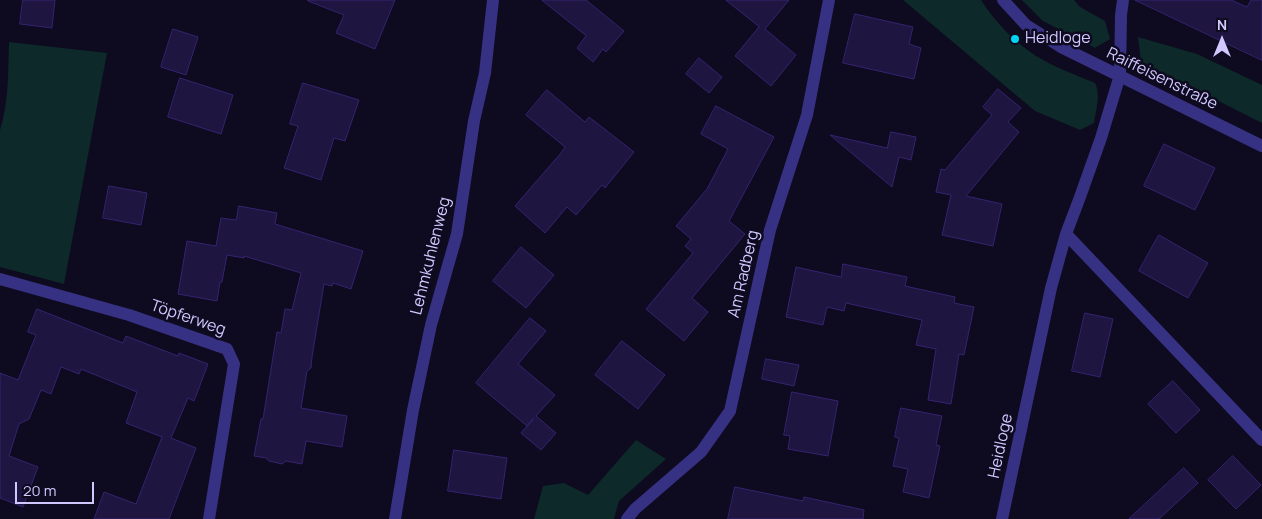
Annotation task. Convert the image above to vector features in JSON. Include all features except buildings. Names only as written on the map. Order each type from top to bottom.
[{"type":"street","name":"Lehmkuhlenweg","points":[[395,519],[413,410],[431,325],[457,234],[474,121],[485,73],[493,0]]},
{"type":"street","name":"Am Radberg","points":[[627,519],[635,509],[700,452],[730,411],[770,230],[807,114],[829,0]]},
{"type":"street","name":"Raiffeisenstraße","points":[[1003,0],[1026,25],[1061,47],[1262,146]]},
{"type":"street","name":"Heidloge","points":[[1002,519],[1050,288],[1066,234],[1101,138],[1120,75],[1123,0]]},
{"type":"street","points":[[1066,234],[1262,440]]},
{"type":"street","name":"Töpferweg","points":[[0,279],[129,315],[227,349],[234,364],[209,519]]},
{"type":"green space","points":[[903,0],[981,0],[1001,27],[1026,49],[1051,64],[1095,83],[1098,97],[1094,123],[1080,130],[1035,111]]},
{"type":"green space","points":[[1022,0],[1074,0],[1080,7],[1105,21],[1110,39],[1095,48],[1043,21]]},
{"type":"green space","points":[[1138,37],[1197,54],[1262,85],[1262,123],[1141,63]]},
{"type":"green space","points":[[9,42],[107,53],[64,284],[0,267],[0,130],[7,97]]},
{"type":"green space","points":[[636,440],[666,459],[619,501],[614,519],[534,519],[543,486],[564,483],[588,495]]},
{"type":"place","name":"Heidloge","points":[[1015,39]]}]
